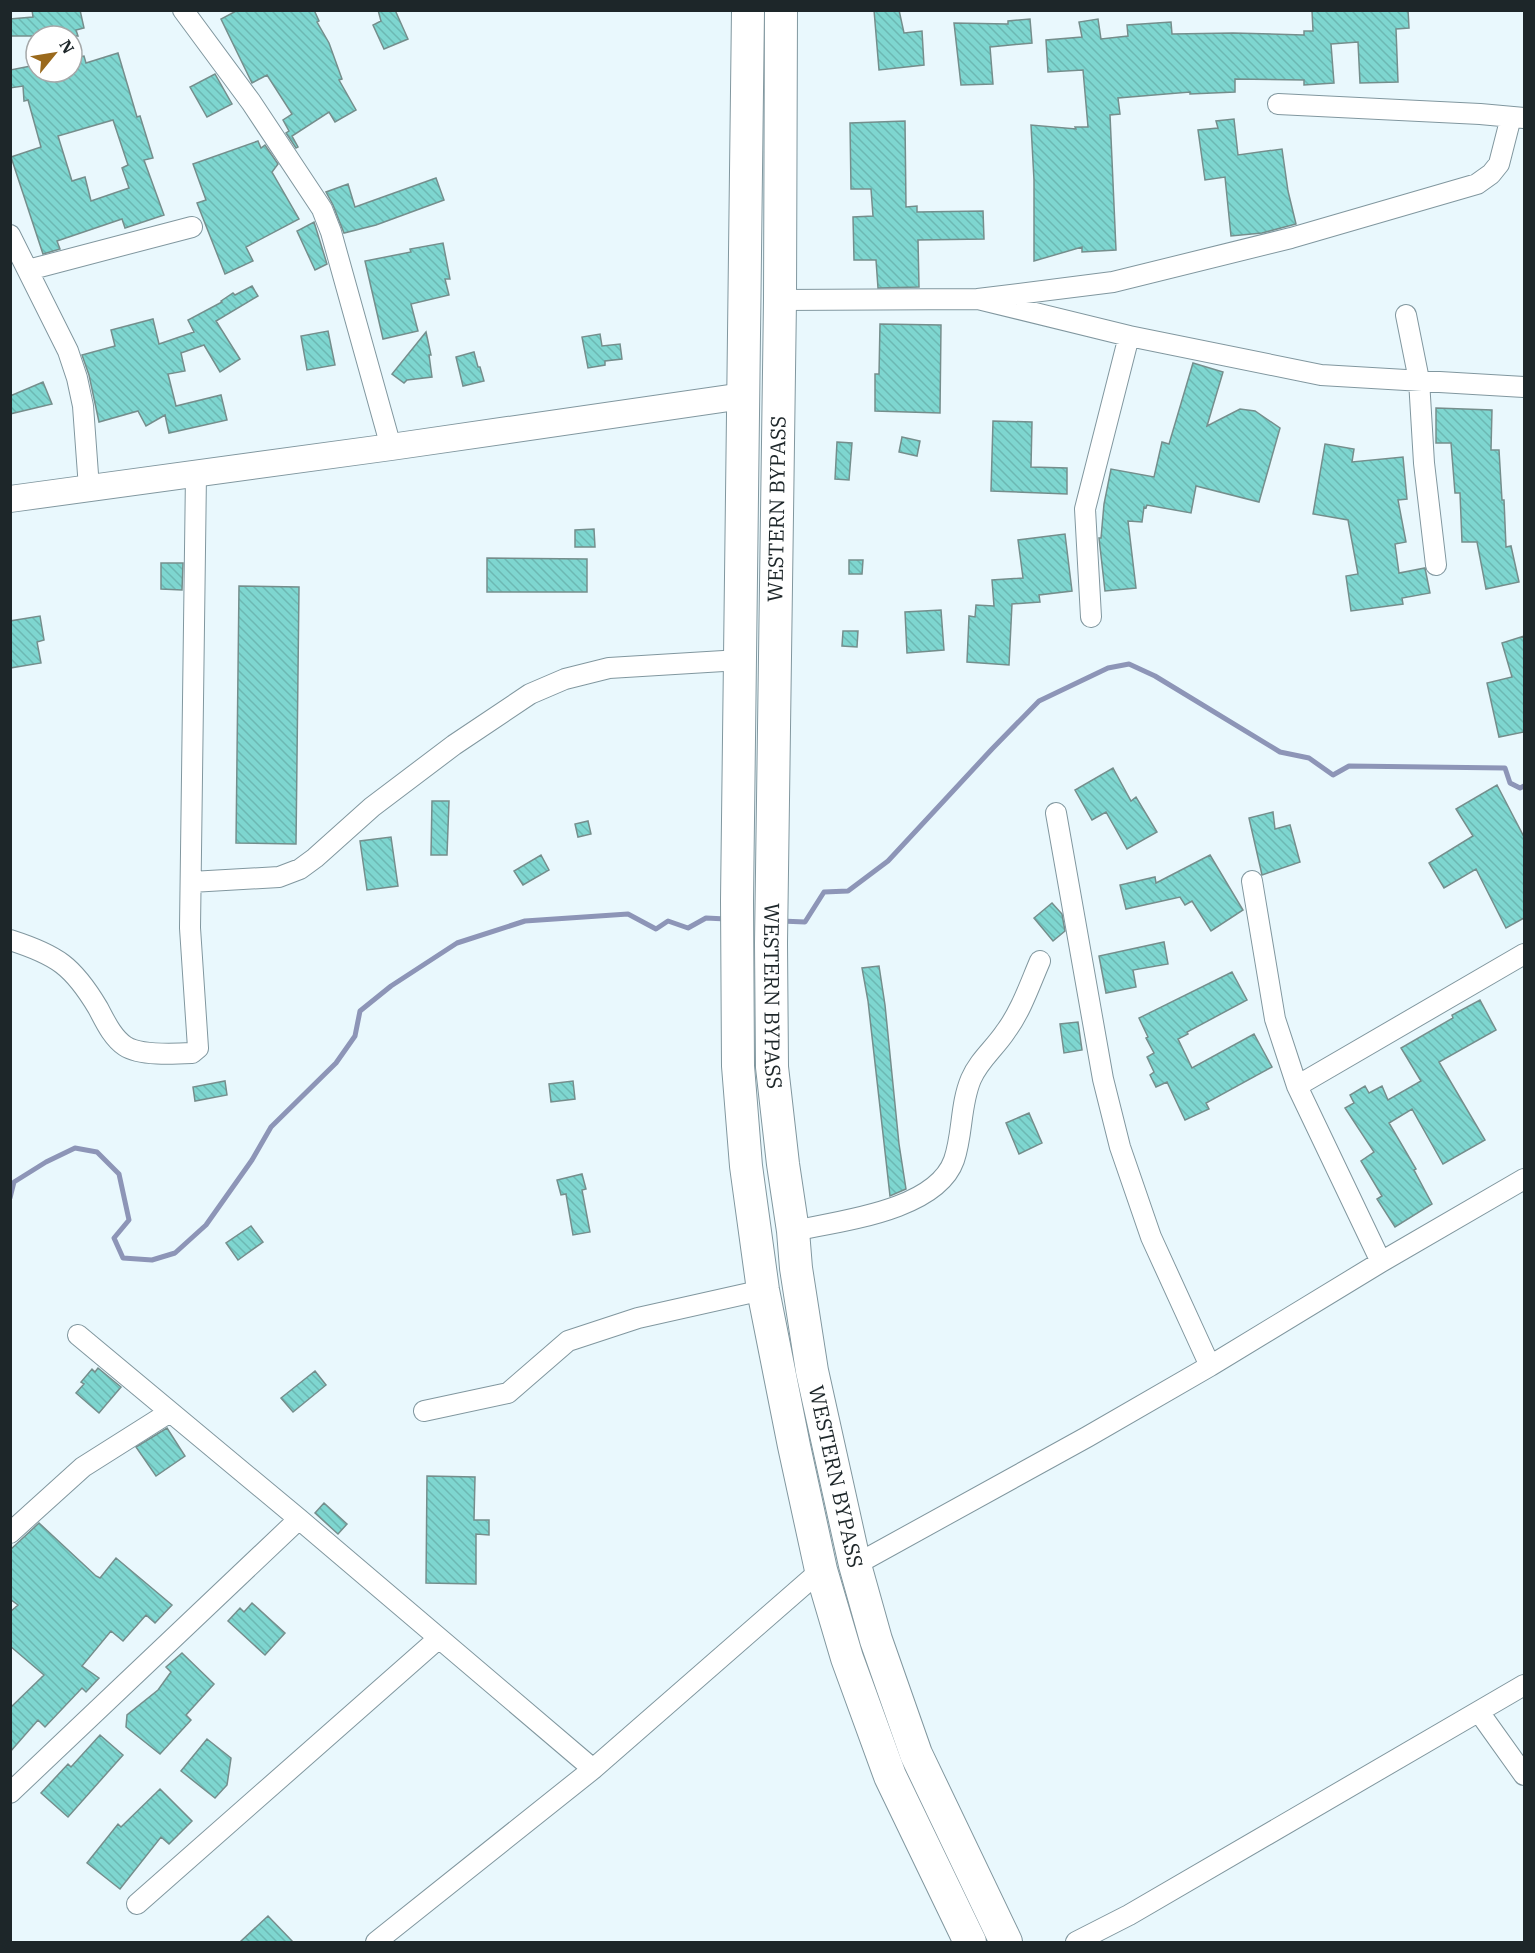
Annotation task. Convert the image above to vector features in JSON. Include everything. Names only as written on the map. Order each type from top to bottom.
[{"type":"main road","name":"WESTERN BYPASS","points":[[748,10],[737,901],[738,1066],[746,1166],[763,1290],[820,1570],[847,1658],[890,1776],[969,1942]]},
{"type":"main road","name":"WESTERN BYPASS","points":[[781,10],[780,300],[771,943],[772,1067],[783,1164],[812,1371],[855,1565],[876,1640],[916,1754],[1006,1942]]},
{"type":"street","points":[[183,10],[251,102],[322,209],[332,232],[391,447]]},
{"type":"street","points":[[780,300],[978,299],[1113,282],[1291,238],[1477,184],[1491,174],[1499,164],[1518,117],[1278,104]]},
{"type":"street","points":[[28,270],[192,227]]},
{"type":"street","points":[[10,235],[68,351],[77,378],[83,406],[89,488]]},
{"type":"street","points":[[978,299],[1129,336],[1320,375],[1524,387]]},
{"type":"street","points":[[1406,315],[1419,380],[1424,464],[1436,565]]},
{"type":"street","points":[[1091,617],[1085,509],[1129,336]]},
{"type":"street","points":[[10,499],[743,396]]},
{"type":"street","points":[[10,940],[36,948],[57,959],[82,982],[115,1037],[125,1046],[142,1052],[192,1053],[198,1048],[190,928],[195,474]]},
{"type":"street","points":[[190,882],[279,877],[300,869],[372,807],[454,745],[530,694],[565,679],[609,668],[740,660]]},
{"type":"street","points":[[1056,813],[1103,1079],[1120,1147],[1151,1237],[1210,1366]]},
{"type":"street","points":[[1252,881],[1275,1019],[1297,1086],[1381,1262]]},
{"type":"street","points":[[1297,1086],[1524,954]]},
{"type":"street","points":[[793,1231],[896,1208],[922,1195],[942,1179],[953,1162],[958,1146],[964,1101],[971,1080],[982,1060],[1007,1031],[1040,961]]},
{"type":"street","points":[[855,1565],[1087,1437],[1524,1179]]},
{"type":"street","points":[[424,1411],[508,1393],[568,1341],[638,1318],[763,1290]]},
{"type":"street","points":[[78,1335],[593,1769]]},
{"type":"street","points":[[10,1533],[83,1467],[170,1412]]},
{"type":"street","points":[[10,1793],[299,1519]]},
{"type":"street","points":[[376,1942],[593,1769],[820,1570]]},
{"type":"street","points":[[137,1905],[439,1638]]},
{"type":"street","points":[[1076,1942],[1129,1915],[1524,1685]]},
{"type":"street","points":[[1479,1712],[1524,1775]]},
{"type":"building","points":[[32,10],[80,10],[83,24],[24,24],[24,36],[10,36],[10,19],[33,17]]},
{"type":"building","points":[[238,10],[314,10],[342,79],[339,80],[356,110],[335,122],[329,112],[292,136],[298,147],[296,148],[286,133],[289,131],[283,120],[292,114],[267,75],[252,83],[221,19]]},
{"type":"building","points":[[378,10],[395,10],[408,39],[384,49],[373,25],[381,21]]},
{"type":"building","points":[[874,10],[899,10],[904,33],[922,31],[924,65],[879,70]]},
{"type":"building","points":[[1408,10],[1409,28],[1396,29],[1398,82],[1360,83],[1358,42],[1331,44],[1334,83],[1304,85],[1304,80],[1235,79],[1235,92],[1190,94],[1190,92],[1118,98],[1120,114],[1110,115],[1116,250],[1082,252],[1082,247],[1034,261],[1031,125],[1076,129],[1075,127],[1088,127],[1083,70],[1048,72],[1046,40],[1082,37],[1079,22],[1098,19],[1101,39],[1128,36],[1127,25],[1171,22],[1172,34],[1304,35],[1304,31],[1313,31],[1312,11]]},
{"type":"building","points":[[1030,19],[1032,43],[990,47],[993,84],[961,85],[954,23],[1008,24],[1008,21]]},
{"type":"building","points":[[118,53],[137,117],[140,116],[153,158],[144,160],[164,215],[125,228],[122,219],[57,241],[60,249],[43,254],[11,157],[41,147],[28,100],[24,101],[23,86],[10,88],[10,70],[24,67],[24,84],[84,84],[84,56],[86,63]],"holes":[[[113,120],[128,165],[122,168],[129,188],[91,201],[85,177],[72,181],[58,136]]]},
{"type":"building","points":[[215,74],[232,104],[207,117],[190,87]]},
{"type":"building","points":[[1234,119],[1238,155],[1282,149],[1288,191],[1296,224],[1262,233],[1231,236],[1225,177],[1205,180],[1198,130],[1218,128],[1216,121]]},
{"type":"building","points":[[905,121],[906,207],[917,206],[917,212],[983,211],[984,239],[918,240],[919,287],[878,288],[876,260],[854,260],[853,217],[873,216],[871,189],[851,189],[850,123]]},
{"type":"building","points":[[258,141],[261,148],[265,145],[278,164],[272,172],[299,219],[246,247],[253,261],[225,274],[197,203],[206,200],[193,164]]},
{"type":"building","points":[[436,178],[444,200],[376,225],[344,233],[326,192],[348,184],[355,207]]},
{"type":"building","points":[[314,222],[327,264],[315,270],[297,231]]},
{"type":"building","points":[[443,243],[450,279],[445,279],[449,295],[411,304],[418,331],[383,339],[365,261]]},
{"type":"building","points":[[252,286],[258,296],[216,321],[240,359],[220,372],[204,345],[181,353],[185,371],[168,374],[176,406],[221,395],[227,420],[169,433],[165,415],[146,426],[138,411],[99,422],[89,375],[82,355],[115,346],[111,330],[153,319],[159,344],[194,332],[188,320],[222,302],[233,293],[235,295]]},
{"type":"building","points":[[880,324],[941,325],[940,413],[875,411],[875,374],[879,374]]},
{"type":"building","points":[[328,331],[335,365],[307,370],[301,336]]},
{"type":"building","points":[[426,332],[431,355],[429,355],[432,377],[407,380],[404,383],[392,374]]},
{"type":"building","points":[[600,334],[602,346],[620,344],[622,359],[605,361],[605,365],[588,368],[582,337]]},
{"type":"building","points":[[474,352],[484,381],[463,386],[456,357]]},
{"type":"building","points":[[1193,363],[1223,372],[1207,426],[1240,409],[1255,411],[1280,428],[1259,502],[1196,486],[1191,513],[1147,505],[1146,508],[1144,507],[1142,522],[1128,521],[1136,588],[1105,591],[1099,538],[1101,538],[1104,504],[1111,469],[1154,477],[1162,442],[1169,444]]},
{"type":"building","points":[[43,382],[52,404],[10,414],[10,396]]},
{"type":"building","points":[[1436,408],[1492,410],[1491,450],[1499,450],[1506,547],[1511,546],[1519,582],[1486,589],[1477,542],[1462,542],[1460,493],[1455,493],[1451,443],[1436,443]]},
{"type":"building","points":[[993,421],[1032,422],[1031,467],[1067,468],[1067,494],[991,491]]},
{"type":"building","points":[[902,437],[920,441],[917,456],[899,452]]},
{"type":"building","points":[[837,442],[852,443],[849,480],[835,479]]},
{"type":"building","points":[[1325,444],[1354,449],[1352,462],[1403,457],[1407,499],[1398,500],[1406,542],[1395,544],[1399,573],[1425,568],[1430,593],[1402,598],[1403,604],[1351,611],[1346,576],[1358,574],[1348,520],[1313,514]]},
{"type":"building","points":[[594,529],[595,547],[575,547],[575,530]]},
{"type":"building","points":[[1065,534],[1072,591],[1039,595],[1040,602],[1012,604],[1009,665],[967,662],[969,616],[975,617],[976,605],[994,606],[992,580],[1023,578],[1018,540]]},
{"type":"building","points":[[487,558],[587,559],[587,592],[487,592]]},
{"type":"building","points":[[849,560],[863,560],[862,574],[849,574]]},
{"type":"building","points":[[161,563],[183,563],[182,590],[161,589]]},
{"type":"building","points":[[239,586],[299,587],[296,844],[236,843]]},
{"type":"building","points":[[941,610],[944,650],[907,653],[905,612]]},
{"type":"building","points":[[40,616],[44,640],[37,642],[41,663],[10,668],[10,621]]},
{"type":"building","points":[[843,631],[858,631],[857,647],[842,646]]},
{"type":"building","points":[[1524,636],[1524,732],[1499,737],[1487,683],[1512,677],[1502,643]]},
{"type":"building","points":[[1113,768],[1131,801],[1136,797],[1157,832],[1127,849],[1106,812],[1092,820],[1075,790]]},
{"type":"building","points":[[1497,785],[1524,837],[1524,918],[1506,928],[1476,869],[1444,888],[1429,863],[1473,836],[1456,809]]},
{"type":"building","points":[[432,801],[449,801],[447,855],[431,855]]},
{"type":"building","points":[[1273,812],[1275,829],[1290,825],[1300,862],[1262,875],[1249,818]]},
{"type":"building","points":[[588,821],[591,834],[578,837],[575,824]]},
{"type":"building","points":[[391,837],[398,886],[367,890],[360,841]]},
{"type":"building","points":[[541,855],[549,870],[523,885],[514,871]]},
{"type":"building","points":[[1210,855],[1243,910],[1211,931],[1192,901],[1185,905],[1180,897],[1126,909],[1120,885],[1155,877],[1156,883]]},
{"type":"building","points":[[1052,903],[1062,914],[1065,931],[1053,941],[1034,918]]},
{"type":"building","points":[[1164,942],[1168,964],[1133,970],[1136,987],[1106,993],[1099,956]]},
{"type":"building","points":[[879,966],[906,1189],[890,1196],[868,1001],[862,968]]},
{"type":"building","points":[[1232,972],[1247,1000],[1178,1039],[1192,1068],[1254,1034],[1272,1067],[1206,1103],[1209,1109],[1185,1120],[1167,1082],[1156,1087],[1150,1075],[1154,1072],[1147,1057],[1154,1053],[1139,1018]]},
{"type":"building","points":[[1480,1000],[1496,1030],[1439,1062],[1485,1140],[1443,1164],[1412,1109],[1389,1123],[1416,1169],[1414,1170],[1432,1204],[1395,1227],[1377,1199],[1382,1196],[1361,1161],[1374,1152],[1345,1108],[1354,1103],[1350,1095],[1365,1086],[1369,1093],[1382,1086],[1388,1100],[1421,1081],[1401,1048]]},
{"type":"building","points":[[1078,1022],[1082,1050],[1064,1053],[1060,1024]]},
{"type":"building","points":[[225,1081],[227,1095],[195,1101],[193,1087]]},
{"type":"building","points":[[573,1081],[575,1099],[551,1102],[549,1084]]},
{"type":"building","points":[[1029,1113],[1042,1143],[1019,1154],[1006,1123]]},
{"type":"building","points":[[582,1174],[586,1189],[582,1190],[590,1232],[573,1235],[566,1194],[561,1195],[557,1180]]},
{"type":"building","points":[[251,1226],[263,1242],[238,1260],[226,1243]]},
{"type":"building","points":[[98,1368],[121,1387],[99,1413],[76,1393],[84,1384],[81,1382],[92,1369],[95,1372]]},
{"type":"building","points":[[315,1371],[326,1385],[293,1412],[281,1398]]},
{"type":"building","points":[[167,1428],[185,1456],[156,1476],[136,1447]]},
{"type":"building","points":[[427,1476],[475,1477],[474,1520],[489,1520],[489,1535],[476,1534],[476,1584],[426,1583]]},
{"type":"building","points":[[324,1503],[347,1524],[338,1534],[315,1513]]},
{"type":"building","points":[[39,1523],[96,1576],[100,1578],[116,1558],[172,1605],[155,1623],[146,1615],[123,1641],[111,1631],[82,1666],[99,1678],[86,1692],[82,1688],[45,1727],[38,1720],[10,1752],[10,1708],[44,1675],[10,1646],[10,1612],[18,1605],[10,1599],[10,1550]]},
{"type":"building","points":[[252,1603],[285,1633],[265,1655],[228,1621],[240,1608],[244,1612]]},
{"type":"building","points":[[182,1653],[214,1684],[186,1715],[191,1720],[160,1754],[126,1727],[127,1715],[158,1690],[171,1672],[166,1667]]},
{"type":"building","points":[[100,1735],[123,1755],[68,1817],[41,1793],[68,1764],[71,1767]]},
{"type":"building","points":[[207,1739],[231,1758],[227,1785],[215,1798],[181,1771]]},
{"type":"building","points":[[160,1789],[192,1821],[169,1844],[161,1837],[120,1889],[87,1863],[118,1824],[121,1827]]},
{"type":"building","points":[[268,1916],[293,1942],[240,1942]]},
{"type":"waterway","points":[[781,921],[805,922],[824,892],[848,891],[888,861],[1039,701],[1108,668],[1129,664],[1155,676],[1280,752],[1309,758],[1333,775],[1349,766],[1505,768],[1510,783],[1520,788],[1524,786]]},
{"type":"waterway","points":[[10,1198],[14,1182],[46,1162],[75,1148],[97,1152],[119,1174],[129,1220],[114,1238],[123,1258],[152,1260],[175,1253],[206,1225],[252,1160],[271,1127],[336,1063],[355,1036],[360,1011],[391,986],[457,943],[525,921],[628,914],[656,929],[668,921],[688,928],[706,918],[726,919]]}]
